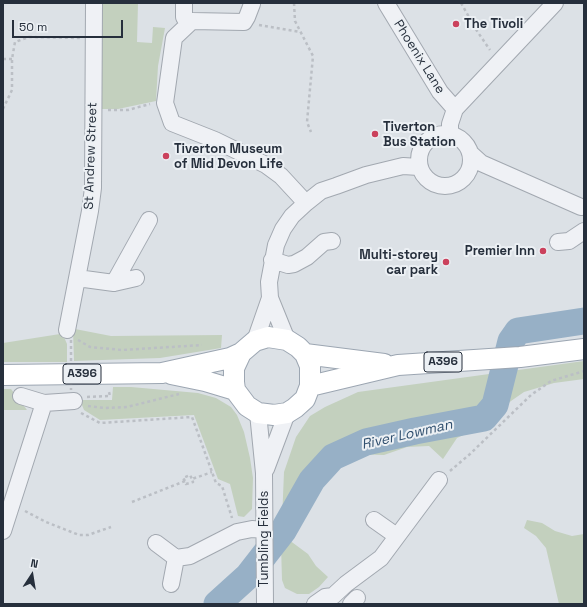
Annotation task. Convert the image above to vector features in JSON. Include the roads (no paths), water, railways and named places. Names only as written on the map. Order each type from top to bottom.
[{"type":"main road","name":"A396","points":[[162,373],[230,358],[268,337],[286,340],[298,347],[305,354],[398,365],[488,360],[584,349]]},
{"type":"main road","points":[[248,347],[234,368],[235,390],[247,406],[258,413],[274,416],[295,408],[304,399],[310,386],[310,366],[305,354]]},
{"type":"main road","name":"A396","points":[[310,386],[398,365]]},
{"type":"main road","name":"A396","points":[[3,375],[162,373],[204,381],[235,390]]},
{"type":"street","name":"St Andrew Street","points":[[69,335],[77,278],[90,211],[92,188],[94,3]]},
{"type":"street","points":[[184,3],[184,17],[188,24]]},
{"type":"street","points":[[450,135],[450,124],[455,109],[555,3]]},
{"type":"street","points":[[252,4],[248,17],[244,22],[192,21],[174,38],[165,103],[172,123],[215,140],[266,165],[281,176],[306,202]]},
{"type":"street","name":"Phoenix Lane","points":[[389,8],[440,92],[455,109]]},
{"type":"street","points":[[470,153],[468,171],[457,183],[442,186],[428,180],[419,167],[420,152],[428,140],[442,134],[450,135],[462,141],[470,153],[481,163],[518,181],[582,206],[577,218],[584,227]]},
{"type":"street","points":[[248,347],[270,298],[272,260],[276,245],[283,229],[292,216],[306,202],[321,191],[366,175],[403,166],[419,167]]},
{"type":"street","points":[[463,178],[486,176],[518,181]]},
{"type":"street","points":[[114,283],[149,220]]},
{"type":"street","points":[[558,242],[569,241],[584,231]]},
{"type":"street","points":[[272,260],[294,264],[307,257],[319,245],[332,241]]},
{"type":"street","points":[[77,278],[114,283],[124,282],[136,278]]},
{"type":"street","points":[[270,298],[286,340]]},
{"type":"street","points":[[21,396],[44,403],[77,400]]},
{"type":"street","points":[[3,531],[44,403]]},
{"type":"street","name":"Tumbling Fields","points":[[264,473],[287,412]]},
{"type":"street","name":"Tumbling Fields","points":[[258,413],[264,473],[264,604]]},
{"type":"street","points":[[320,601],[333,596],[346,584],[381,558],[439,480]]},
{"type":"street","points":[[320,601],[331,588],[371,555],[407,512]]},
{"type":"street","points":[[374,520],[391,532]]},
{"type":"street","points":[[156,543],[176,558],[190,556],[237,532],[252,529],[264,537]]},
{"type":"street","points":[[171,584],[176,558]]},
{"type":"waterway","name":"River Lowman","points":[[217,604],[248,576],[283,531],[312,480],[333,457],[366,442],[484,418],[495,405],[511,341],[518,331],[584,321]]},
{"type":"place","name":"The Tivoli","points":[[456,24]]},
{"type":"place","name":"Tiverton Bus Station","points":[[375,134]]},
{"type":"place","name":"Tiverton Museum of Mid Devon Life","points":[[166,156]]},
{"type":"place","name":"Premier Inn","points":[[543,251]]},
{"type":"place","name":"Multi-storey car park","points":[[446,262]]}]
